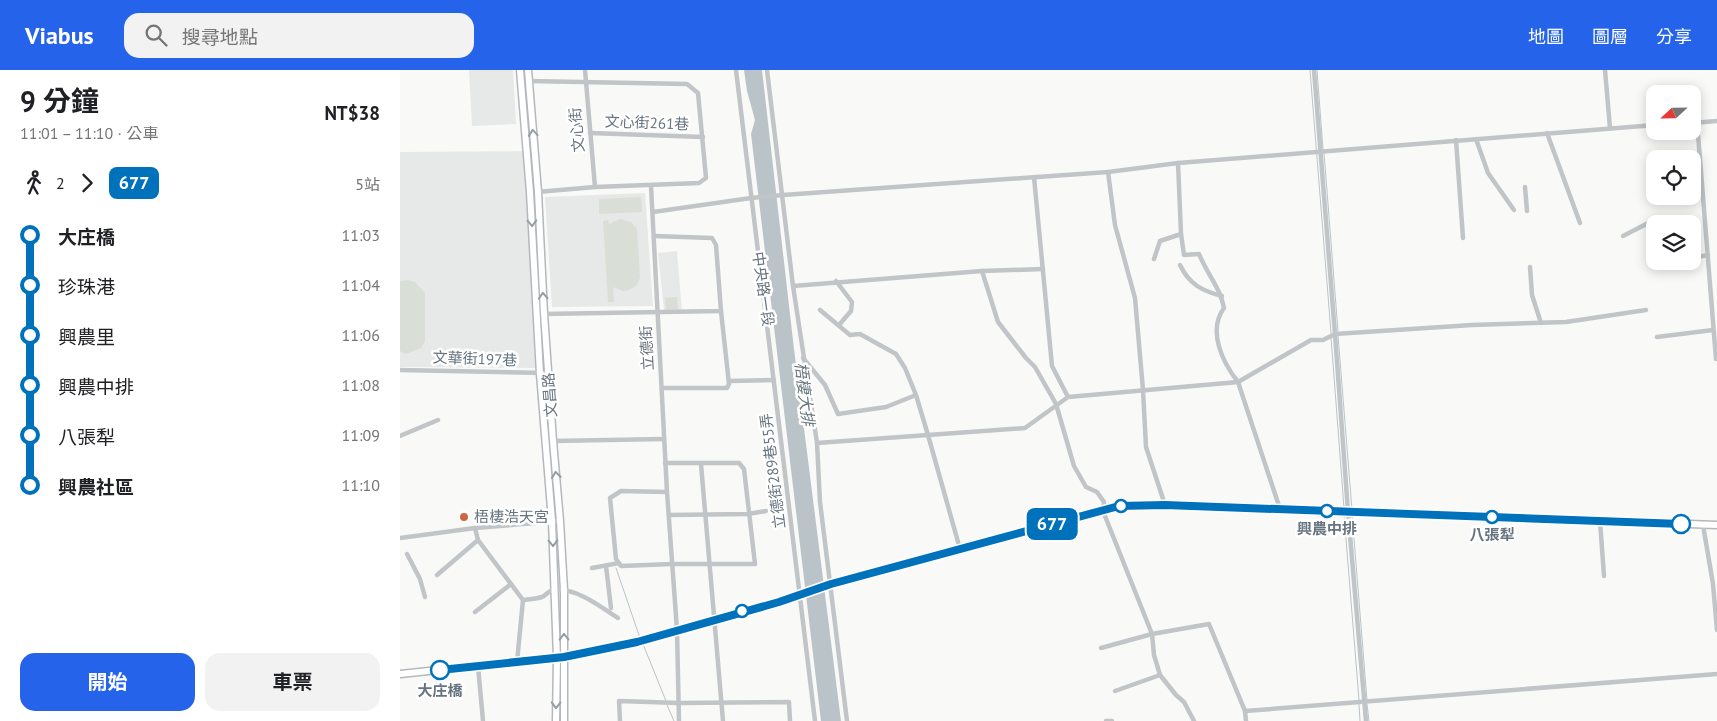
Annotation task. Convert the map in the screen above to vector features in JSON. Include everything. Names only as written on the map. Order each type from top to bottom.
[{"type":"street","name":"文昌路","points":[[520,70],[534,192]]},
{"type":"street","name":"文昌路","points":[[528,70],[540,314],[540,374],[560,521],[564,590],[564,721]]},
{"type":"street","name":"文心街","points":[[585,70],[595,187]]},
{"type":"street","name":"中央路一段","points":[[736,70],[774,380]]},
{"type":"street","points":[[767,70],[793,286],[817,443],[820,502],[828,585],[847,721]]},
{"type":"street","points":[[1314,70],[1366,721]]},
{"type":"street","points":[[1605,70],[1610,128]]},
{"type":"street","points":[[528,81],[687,84],[698,93],[706,178],[699,183],[595,187],[534,192]]},
{"type":"street","points":[[1701,122],[1717,121]]},
{"type":"street","points":[[653,212],[782,195],[1108,172],[1178,163],[1646,126]]},
{"type":"street","name":"文心街261巷","points":[[590,133],[703,138]]},
{"type":"street","points":[[1547,133],[1580,224]]},
{"type":"street","points":[[1476,139],[1488,173],[1514,210]]},
{"type":"street","points":[[1456,140],[1463,238]]},
{"type":"street","points":[[1697,140],[1716,359]]},
{"type":"street","points":[[1178,163],[1181,234],[1184,256],[1198,254],[1222,296],[1224,308],[1216,328],[1219,347],[1238,382],[1280,509]]},
{"type":"street","points":[[1108,172],[1115,225],[1135,298],[1146,447],[1165,505]]},
{"type":"street","points":[[1034,177],[1052,366],[1068,397]]},
{"type":"street","name":"立德街","points":[[651,186],[665,463],[677,630],[679,721]]},
{"type":"street","points":[[1525,187],[1527,212]]},
{"type":"street","points":[[1623,236],[1646,224]]},
{"type":"street","points":[[1154,259],[1160,241],[1181,234]]},
{"type":"street","points":[[654,236],[712,238],[716,245],[729,381],[727,388],[722,389],[662,388]]},
{"type":"street","points":[[1701,256],[1708,255]]},
{"type":"street","points":[[1180,265],[1196,286],[1222,296]]},
{"type":"street","points":[[1530,266],[1532,295],[1541,323]]},
{"type":"street","points":[[793,286],[836,281],[982,271],[1043,269]]},
{"type":"street","points":[[982,271],[998,322],[1035,367],[1056,404],[1074,466],[1086,487],[1097,492],[1104,502],[1103,510],[1152,634],[1154,655],[1160,675],[1184,702],[1194,721]]},
{"type":"street","points":[[836,281],[852,302],[851,311],[839,324]]},
{"type":"street","points":[[820,310],[850,335],[860,334],[896,354],[905,368],[916,395],[960,549]]},
{"type":"street","points":[[817,443],[1025,428],[1068,397],[1238,382],[1311,340],[1323,340],[1335,334],[1472,325],[1566,322],[1646,310]]},
{"type":"street","points":[[540,314],[721,311]]},
{"type":"street","name":"文昌路","points":[[540,314],[549,373],[556,721]]},
{"type":"street","points":[[1657,337],[1713,330]]},
{"type":"street","points":[[803,357],[825,385],[838,414],[886,407],[916,395]]},
{"type":"street","name":"文華街197巷","points":[[400,370],[549,373]]},
{"type":"street","points":[[729,381],[774,380]]},
{"type":"street","name":"立德街289巷55弄","points":[[774,380],[796,560],[802,594],[815,721]]},
{"type":"street","points":[[400,436],[438,420]]},
{"type":"street","points":[[549,441],[664,439]]},
{"type":"street","points":[[665,463],[739,463],[744,469],[755,564],[621,566],[616,559],[610,498],[621,491],[667,492]]},
{"type":"street","points":[[701,464],[722,721]]},
{"type":"street","points":[[400,674],[564,657],[637,642],[828,585],[1119,506],[1165,505],[1717,525]]},
{"type":"street","points":[[669,515],[748,514],[766,511]]},
{"type":"street","points":[[400,538],[475,528],[560,521]]},
{"type":"street","points":[[1600,521],[1604,576]]},
{"type":"street","points":[[1703,524],[1713,584],[1717,630]]},
{"type":"street","points":[[475,528],[478,540],[523,600],[517,662]]},
{"type":"street","points":[[437,575],[478,540]]},
{"type":"street","points":[[407,554],[420,579],[425,597]]},
{"type":"street","points":[[592,568],[619,563]]},
{"type":"street","points":[[606,566],[611,608]]},
{"type":"street","points":[[475,612],[511,584]]},
{"type":"street","points":[[523,600],[544,596],[554,590],[564,590],[582,596],[618,618]]},
{"type":"street","points":[[1101,648],[1152,634],[1209,624],[1245,710],[1246,721]]},
{"type":"street","points":[[478,666],[484,721]]},
{"type":"street","points":[[1245,710],[1717,674]]},
{"type":"street","points":[[1115,691],[1160,675]]},
{"type":"street","points":[[620,721],[620,701],[679,703],[789,702],[790,721]]},
{"type":"street","points":[[1106,721],[1112,721]]},
{"type":"shaded area","points":[[469,70],[513,70],[516,124],[472,126]]},
{"type":"shaded area","points":[[744,70],[762,70],[794,349],[841,721],[821,721],[751,134],[755,120],[747,91]]},
{"type":"shaded area","points":[[527,151],[535,368],[400,367],[400,152]]},
{"type":"shaded area","points":[[645,193],[653,306],[552,307],[545,197]]},
{"type":"shaded area","points":[[641,197],[642,212],[599,214],[599,199]]},
{"type":"shaded area","points":[[620,219],[631,222],[637,229],[640,278],[637,285],[629,290],[623,291],[613,287],[614,302],[608,302],[603,221],[608,220],[609,224]]},
{"type":"shaded area","points":[[677,251],[682,311],[664,310],[658,253]]},
{"type":"shaded area","points":[[408,280],[415,282],[425,293],[425,341],[421,348],[406,354],[400,351],[400,281]]},
{"type":"shaded area","points":[[677,297],[678,309],[666,310],[665,298]]},
{"type":"waterway","points":[[1310,70],[1331,333]]},
{"type":"waterway","points":[[1317,70],[1323,149]]},
{"type":"waterway","points":[[1324,153],[1338,331]]},
{"type":"waterway","points":[[1338,335],[1352,510]]},
{"type":"waterway","points":[[1331,337],[1344,508]]},
{"type":"waterway","points":[[1344,514],[1359,700]]},
{"type":"waterway","points":[[1352,514],[1367,700]]},
{"type":"waterway","points":[[616,568],[640,638]]},
{"type":"waterway","points":[[643,644],[666,701]]},
{"type":"waterway","points":[[1359,704],[1360,721]]},
{"type":"waterway","points":[[1367,704],[1369,721]]},
{"type":"waterway","points":[[667,705],[674,721]]},
{"type":"bus line","name":"677","points":[[440,670],[564,657],[637,642],[779,602],[831,584],[1119,506],[1165,505],[1681,524]]},
{"type":"place","name":"興農中排","points":[[1327,511]]},
{"type":"place","name":"梧棲浩天宮","points":[[464,517]]},
{"type":"place","name":"八張犁","points":[[1492,517]]},
{"type":"place","name":"大庄橋","points":[[440,670]]},
{"type":"water label","name":"梧棲大排","points":[[805,394]]}]
